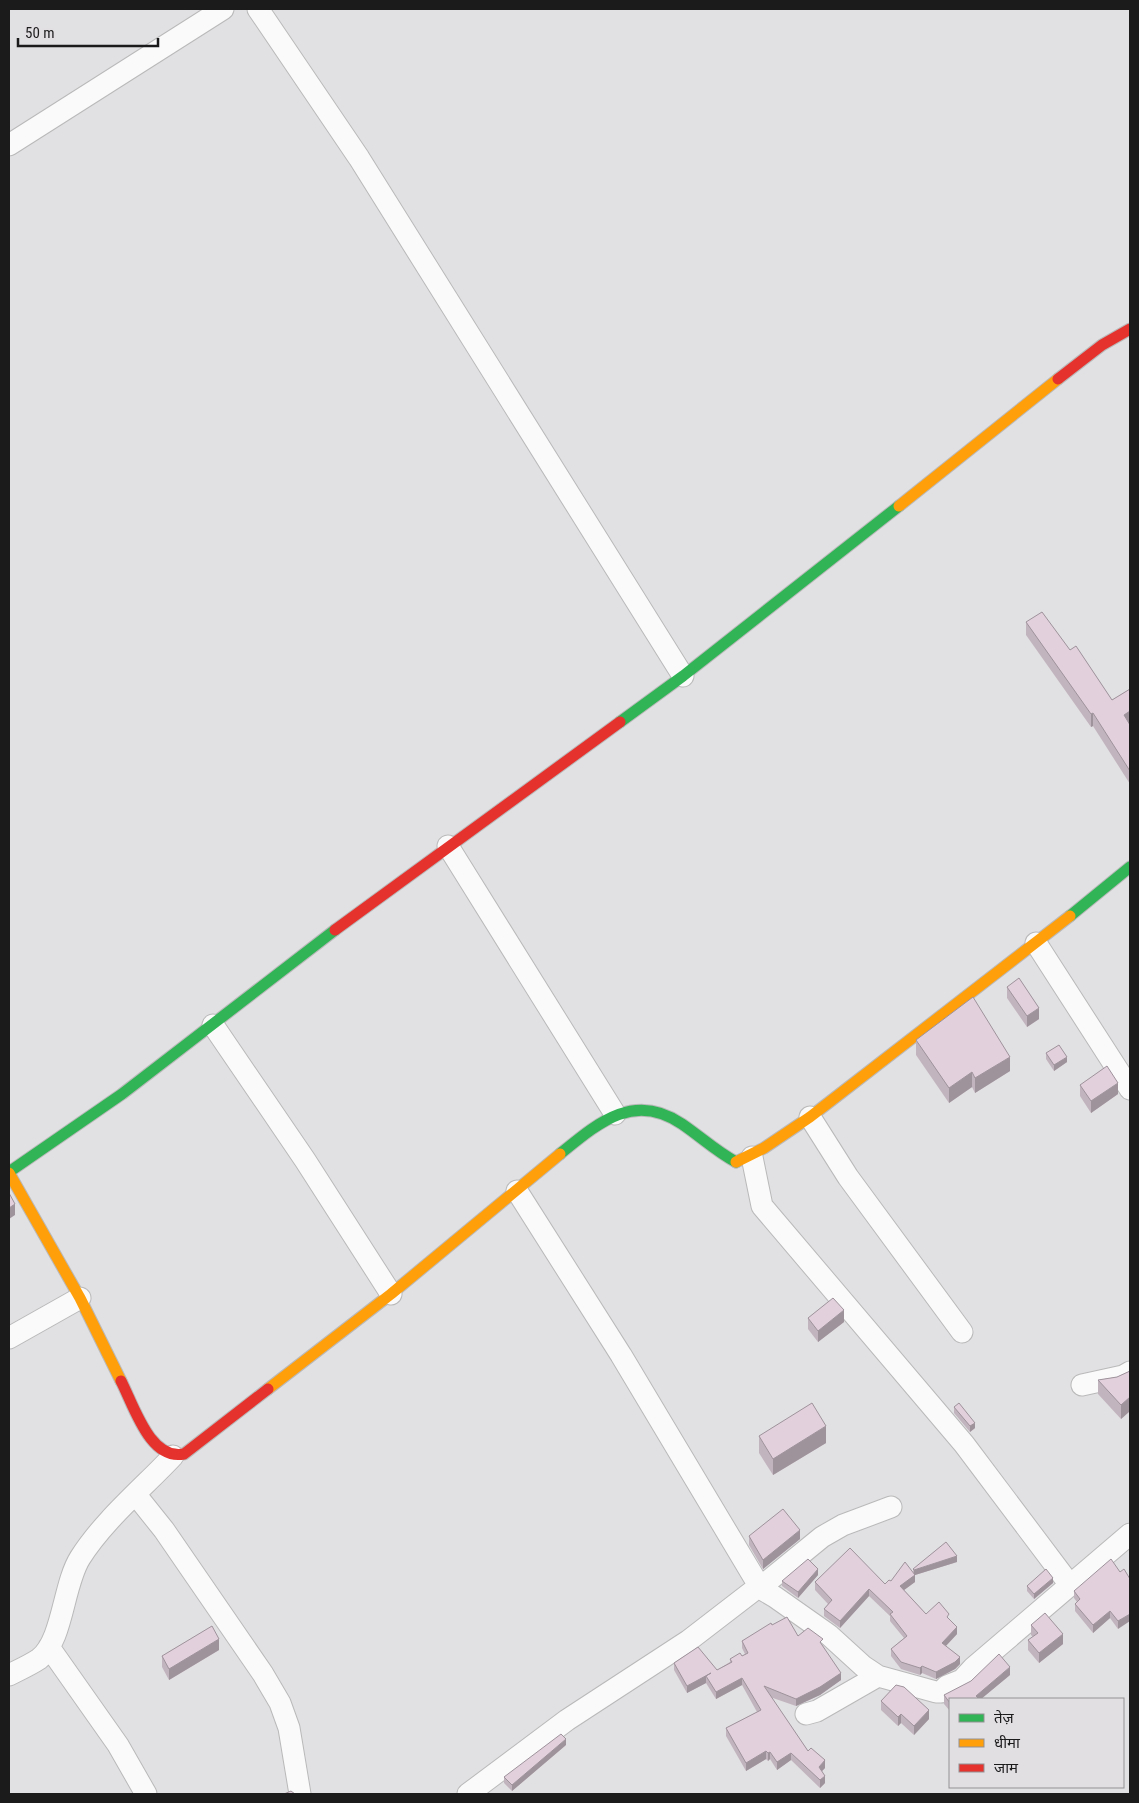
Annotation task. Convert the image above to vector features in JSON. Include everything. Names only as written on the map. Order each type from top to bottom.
[{"type":"street","points":[[9,145],[223,9]]},
{"type":"street","points":[[258,9],[359,158],[683,676]]},
{"type":"street","points":[[173,1456],[165,1453],[151,1440],[80,1298],[9,1173],[122,1094],[448,846],[683,676],[1102,345],[1130,329]]},
{"type":"street","points":[[448,846],[615,1114]]},
{"type":"street","points":[[9,1674],[39,1659],[49,1647],[55,1634],[68,1585],[80,1557],[106,1525],[173,1456],[194,1448],[391,1294],[593,1128],[615,1114],[630,1109],[648,1108],[665,1113],[683,1123],[722,1155],[736,1162],[752,1157],[770,1142],[810,1117],[1036,943],[1130,866]]},
{"type":"street","points":[[1036,943],[1130,1089]]},
{"type":"street","points":[[213,1025],[305,1160],[391,1294]]},
{"type":"street","points":[[810,1117],[848,1177],[962,1332]]},
{"type":"street","points":[[752,1157],[762,1206],[964,1444],[1070,1585]]},
{"type":"street","points":[[517,1191],[621,1355],[760,1587],[829,1634],[863,1666],[878,1676],[941,1692],[947,1686],[962,1680],[973,1668],[1130,1534]]},
{"type":"street","points":[[9,1338],[80,1298]]},
{"type":"street","points":[[1082,1385],[1123,1376],[1130,1372]]},
{"type":"street","points":[[136,1495],[219,1610],[263,1674],[280,1703],[289,1728],[300,1794]]},
{"type":"street","points":[[468,1794],[567,1720],[688,1641],[822,1537],[843,1525],[891,1507]]},
{"type":"street","points":[[49,1647],[118,1745],[146,1794]]},
{"type":"street","points":[[806,1714],[817,1711],[878,1676]]},
{"type":"building","points":[[1042,612],[1070,650],[1076,646],[1112,700],[1130,689],[1130,711],[1124,715],[1130,725],[1130,771],[1093,713],[1091,714],[1026,622]]},
{"type":"building","points":[[1019,978],[1039,1008],[1027,1016],[1007,987]]},
{"type":"building","points":[[973,997],[1010,1057],[975,1078],[972,1072],[949,1088],[916,1040]]},
{"type":"building","points":[[1059,1045],[1067,1057],[1054,1065],[1046,1053]]},
{"type":"building","points":[[1107,1066],[1118,1083],[1091,1101],[1080,1085]]},
{"type":"building","points":[[9,1193],[15,1204],[9,1208]]},
{"type":"building","points":[[833,1298],[844,1310],[818,1331],[808,1318]]},
{"type":"building","points":[[1130,1371],[1130,1397],[1121,1405],[1098,1380],[1117,1377]]},
{"type":"building","points":[[812,1403],[826,1426],[773,1459],[759,1436]]},
{"type":"building","points":[[959,1403],[975,1423],[970,1426],[954,1407]]},
{"type":"building","points":[[783,1509],[800,1530],[763,1560],[749,1536]]},
{"type":"building","points":[[946,1542],[957,1556],[913,1569]]},
{"type":"building","points":[[850,1548],[885,1584],[889,1580],[891,1581],[905,1562],[915,1575],[900,1586],[926,1614],[939,1602],[949,1614],[947,1617],[957,1627],[942,1643],[960,1657],[955,1662],[936,1672],[922,1666],[920,1668],[901,1662],[891,1649],[907,1636],[890,1614],[893,1612],[869,1589],[840,1621],[824,1609],[832,1600],[815,1582]]},
{"type":"building","points":[[808,1559],[818,1569],[798,1592],[782,1581]]},
{"type":"building","points":[[1111,1559],[1120,1572],[1124,1569],[1130,1579],[1130,1614],[1118,1621],[1110,1611],[1093,1625],[1075,1604],[1080,1599],[1074,1591]]},
{"type":"building","points":[[1046,1569],[1053,1578],[1034,1594],[1027,1586]]},
{"type":"building","points":[[1045,1613],[1063,1634],[1039,1653],[1028,1640],[1038,1633],[1031,1625]]},
{"type":"building","points":[[787,1617],[798,1636],[808,1628],[823,1639],[820,1642],[841,1673],[820,1687],[796,1699],[764,1686],[808,1751],[811,1748],[825,1760],[819,1767],[825,1776],[820,1780],[791,1753],[777,1762],[770,1752],[766,1751],[746,1763],[726,1728],[761,1710],[742,1678],[716,1692],[706,1676],[711,1673],[687,1686],[674,1663],[698,1647],[717,1670],[732,1662],[730,1659],[740,1653],[742,1656],[748,1653],[742,1641],[771,1623],[772,1625]]},
{"type":"building","points":[[212,1626],[219,1639],[169,1669],[162,1656]]},
{"type":"building","points":[[999,1654],[1010,1667],[976,1696],[978,1698],[949,1698],[949,1702],[944,1695],[971,1681]]},
{"type":"building","points":[[896,1685],[904,1687],[929,1710],[914,1726],[901,1714],[898,1717],[881,1701]]},
{"type":"building","points":[[561,1734],[566,1739],[512,1785],[504,1777]]},
{"type":"building","points":[[291,1791],[295,1794],[284,1794]]},
{"type":"traffic: fast","points":[[620,722],[683,676],[899,506]]},
{"type":"traffic: fast","points":[[1070,916],[1130,867]]},
{"type":"traffic: fast","points":[[9,1172],[122,1094],[335,930]]},
{"type":"traffic: fast","points":[[560,1154],[603,1122],[617,1115],[632,1111],[648,1110],[665,1115],[682,1124],[736,1162]]},
{"type":"traffic: slow","points":[[899,506],[1058,379]]},
{"type":"traffic: slow","points":[[736,1162],[764,1148],[810,1117],[1070,916]]},
{"type":"traffic: slow","points":[[268,1389],[391,1294],[560,1154]]},
{"type":"traffic: slow","points":[[9,1173],[80,1298],[121,1381]]},
{"type":"traffic: jam","points":[[1058,379],[1102,345],[1130,329]]},
{"type":"traffic: jam","points":[[335,930],[620,722]]},
{"type":"traffic: jam","points":[[121,1381],[145,1430],[153,1441],[162,1449],[172,1454],[184,1454],[268,1389]]}]
